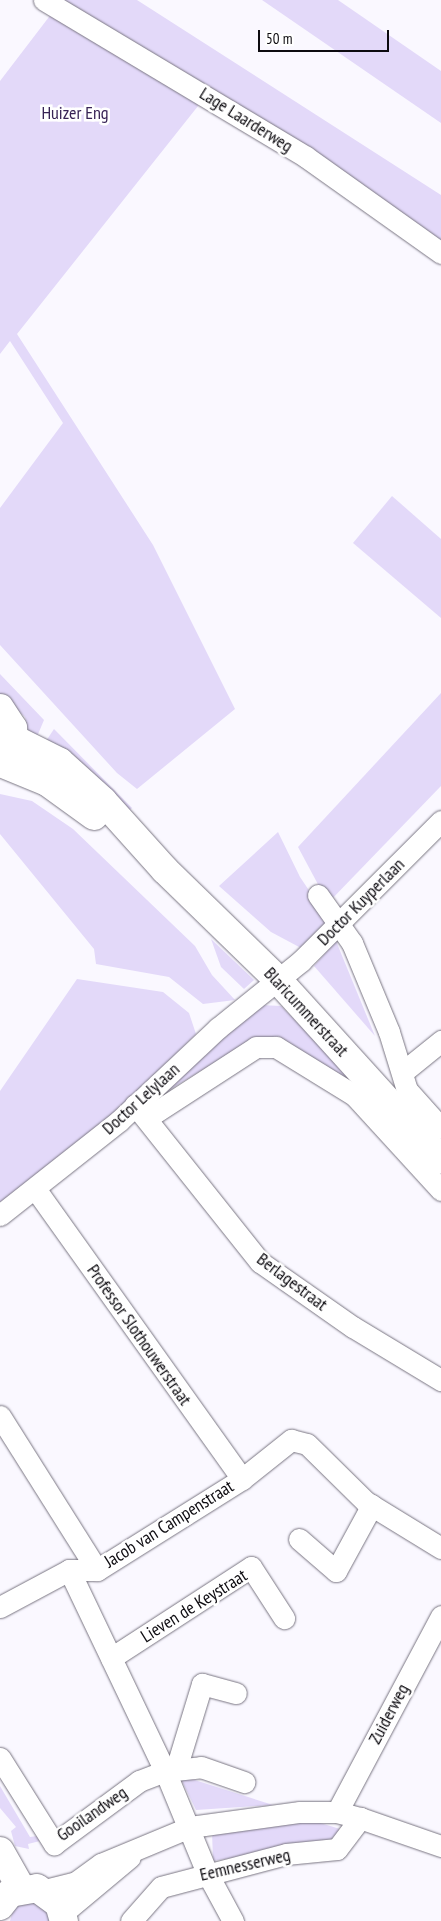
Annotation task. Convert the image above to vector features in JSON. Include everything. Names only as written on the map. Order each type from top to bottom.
[{"type":"main road","points":[[0,708],[8,717],[14,739],[0,764]]},
{"type":"main road","name":"Blaricummerstraat","points":[[14,739],[60,762],[103,801],[165,870],[277,979],[441,1160]]},
{"type":"main road","name":"Blaricummerstraat","points":[[0,764],[68,794],[165,870]]},
{"type":"main road","points":[[0,1851],[14,1894],[64,1917]]},
{"type":"street","name":"Lage Laarderweg","points":[[44,0],[306,157],[441,253]]},
{"type":"street","name":"Doctor Kuyperlaan","points":[[277,979],[339,924],[441,821]]},
{"type":"street","points":[[318,895],[352,943],[404,1071],[407,1090],[441,1128]]},
{"type":"street","name":"Doctor Lelylaan","points":[[0,1215],[36,1190],[277,979]]},
{"type":"street","points":[[404,1071],[441,1042]]},
{"type":"street","name":"Blaricummerstraat","points":[[135,1105],[156,1112],[256,1048],[276,1047],[354,1095],[441,1190]]},
{"type":"street","name":"Berlagestraat","points":[[135,1105],[260,1262],[353,1327],[441,1380]]},
{"type":"street","name":"Professor Slothouwerstraat","points":[[36,1190],[242,1479]]},
{"type":"street","points":[[0,1416],[97,1570]]},
{"type":"street","name":"Jacob van Campenstraat","points":[[97,1570],[242,1479],[292,1440],[307,1444],[372,1505]]},
{"type":"street","points":[[299,1539],[336,1571],[372,1505],[441,1548]]},
{"type":"street","name":"Lieven de Keystraat","points":[[111,1658],[250,1568],[284,1618]]},
{"type":"street","points":[[0,1607],[69,1570],[97,1570]]},
{"type":"street","points":[[69,1570],[111,1658],[170,1770],[207,1873],[233,1921]]},
{"type":"street","name":"Zuiderweg","points":[[337,1812],[441,1616]]},
{"type":"street","points":[[170,1770],[202,1684],[236,1693]]},
{"type":"street","name":"Gooilandweg","points":[[0,1758],[54,1844],[139,1781],[170,1770]]},
{"type":"street","points":[[170,1770],[201,1767],[244,1782]]},
{"type":"street","points":[[14,1894],[76,1882],[101,1864],[190,1827],[300,1812],[337,1812],[441,1846]]},
{"type":"street","name":"Eemnesserweg","points":[[130,1921],[161,1887],[207,1873],[286,1854],[338,1848],[360,1818]]},
{"type":"street","points":[[64,1917],[109,1878],[139,1848]]},
{"type":"green space","points":[[63,0],[137,0],[441,195],[441,244],[208,86]]},
{"type":"green space","points":[[262,0],[338,0],[441,71],[441,123]]},
{"type":"green space","name":"Huizer Eng","points":[[52,13],[202,101],[17,334],[153,545],[235,709],[137,789],[117,773],[0,645],[0,508],[63,423],[10,341],[0,354],[0,81]]},
{"type":"green space","points":[[392,496],[441,539],[441,618],[353,543]]},
{"type":"green space","points":[[0,674],[44,720],[36,739],[28,731],[25,717],[0,694]]},
{"type":"green space","points":[[441,693],[441,786],[328,903],[298,847]]},
{"type":"green space","points":[[54,729],[132,808],[125,814],[44,744]]},
{"type":"green space","points":[[0,794],[32,801],[73,829],[195,946],[212,975],[235,1000],[203,1004],[169,977],[96,964],[94,949],[0,834]]},
{"type":"green space","points":[[278,832],[300,877],[329,920],[301,948],[271,932],[219,886]]},
{"type":"green space","points":[[211,939],[254,980],[244,989],[221,967]]},
{"type":"green space","points":[[336,941],[375,1036],[314,966]]},
{"type":"green space","points":[[77,979],[163,992],[189,1013],[196,1034],[129,1100],[0,1208],[0,1091]]},
{"type":"green space","points":[[260,1005],[281,1006],[374,1100],[253,1039],[156,1098]]},
{"type":"green space","points":[[179,1775],[273,1805],[196,1810]]},
{"type":"green space","points":[[0,1786],[30,1837],[37,1836],[40,1841],[28,1844],[29,1849],[15,1846],[11,1831],[16,1827],[0,1808]]},
{"type":"green space","points":[[314,1821],[340,1829],[329,1842],[213,1861],[212,1831]]},
{"type":"green space","points":[[26,1900],[45,1905],[52,1921],[10,1921],[14,1907]]}]
